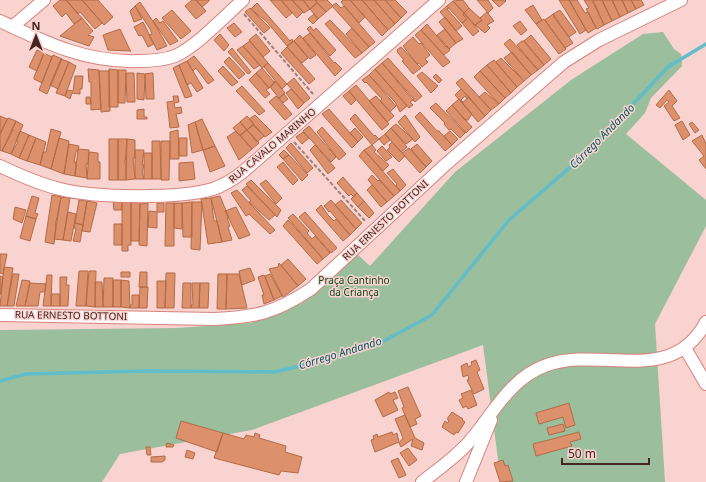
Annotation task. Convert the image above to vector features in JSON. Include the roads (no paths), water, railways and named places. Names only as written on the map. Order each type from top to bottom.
[{"type":"street","points":[[12,27],[44,0]]},
{"type":"street","name":"RUA CAVALO MARINHO","points":[[0,166],[45,185],[78,192],[104,194],[191,194],[229,183],[439,0]]},
{"type":"street","name":"RUA ERNESTO BOTTONI","points":[[0,314],[214,319],[243,317],[263,313],[288,304],[311,289],[372,230],[564,62],[599,40],[681,0]]},
{"type":"street","points":[[0,21],[87,57],[105,61],[126,62],[155,60],[175,56],[189,47],[240,3]]},
{"type":"street","points":[[422,482],[448,462],[473,437],[498,402],[515,385],[545,365],[568,359],[618,361],[664,358],[685,348],[699,334],[706,322]]},
{"type":"street","points":[[685,348],[706,384]]},
{"type":"street","points":[[466,482],[498,402]]},
{"type":"waterway","name":"Córrego Andando","points":[[0,381],[26,374],[145,371],[275,372],[325,360],[382,342],[432,315],[509,220],[589,151],[668,67],[706,44]]},
{"type":"park label","name":"Praça Cantinho da Criança","points":[[354,286]]}]
